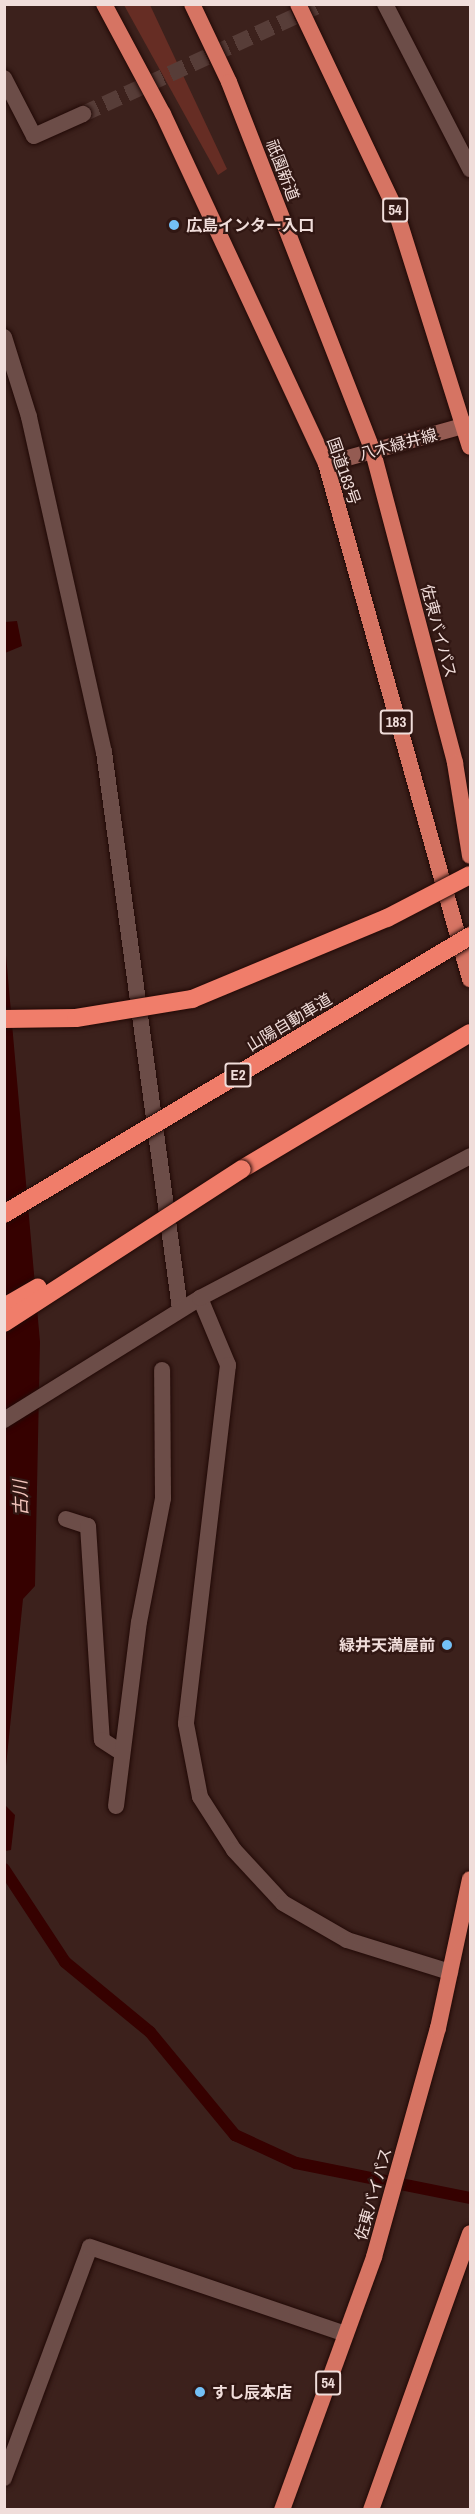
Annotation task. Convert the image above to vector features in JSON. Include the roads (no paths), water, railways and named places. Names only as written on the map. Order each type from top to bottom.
[{"type":"highway","name":"国道183号","points":[[104,4],[163,114],[326,464],[471,979]]},
{"type":"highway","name":"祇園新道","points":[[192,4],[229,82],[373,452]]},
{"type":"highway","name":"54","points":[[298,4],[395,208],[468,425],[471,447]]},
{"type":"highway","name":"佐東バイパス","points":[[373,452],[455,763],[471,856]]},
{"type":"highway","points":[[4,1019],[76,1018],[192,999],[387,918],[471,875]]},
{"type":"highway","name":"山陽自動車道","points":[[4,1214],[471,936]]},
{"type":"highway","points":[[4,1307],[471,1034]]},
{"type":"highway","points":[[4,1323],[242,1169]]},
{"type":"highway","name":"佐東バイパス","points":[[282,2510],[374,2257],[438,2028],[471,1879]]},
{"type":"highway","points":[[371,2510],[456,2283],[471,2233]]},
{"type":"main road","name":"八木緑井線","points":[[326,464],[468,425]]},
{"type":"street","points":[[385,4],[471,169]]},
{"type":"street","points":[[4,78],[34,136],[83,114]]},
{"type":"street","points":[[4,337],[29,417],[104,752],[180,1309]]},
{"type":"street","points":[[4,1420],[180,1309],[471,1156]]},
{"type":"street","points":[[200,1298],[228,1365],[186,1724],[200,1797],[234,1850],[283,1903],[347,1940],[450,1972]]},
{"type":"street","points":[[116,1806],[139,1622],[163,1498],[162,1370]]},
{"type":"street","points":[[66,1518],[88,1526],[102,1740],[122,1753]]},
{"type":"street","points":[[4,2478],[90,2247],[345,2334]]},
{"type":"water","points":[[17,621],[22,646],[5,653],[5,622]]},
{"type":"water","name":"古川","points":[[5,944],[40,1342],[35,1586],[23,1599],[5,1776]]},
{"type":"water","points":[[5,1805],[15,1815],[11,1850],[5,1851]]},
{"type":"waterway","points":[[4,1869],[65,1962],[150,2032],[235,2135],[296,2163],[470,2198]]},
{"type":"tunnel","points":[[83,114],[322,4]]},
{"type":"place","name":"広島インター入口","points":[[174,225]]},
{"type":"place","name":"緑井天満屋前","points":[[447,1645]]},
{"type":"place","name":"すし辰本店","points":[[200,2392]]}]
